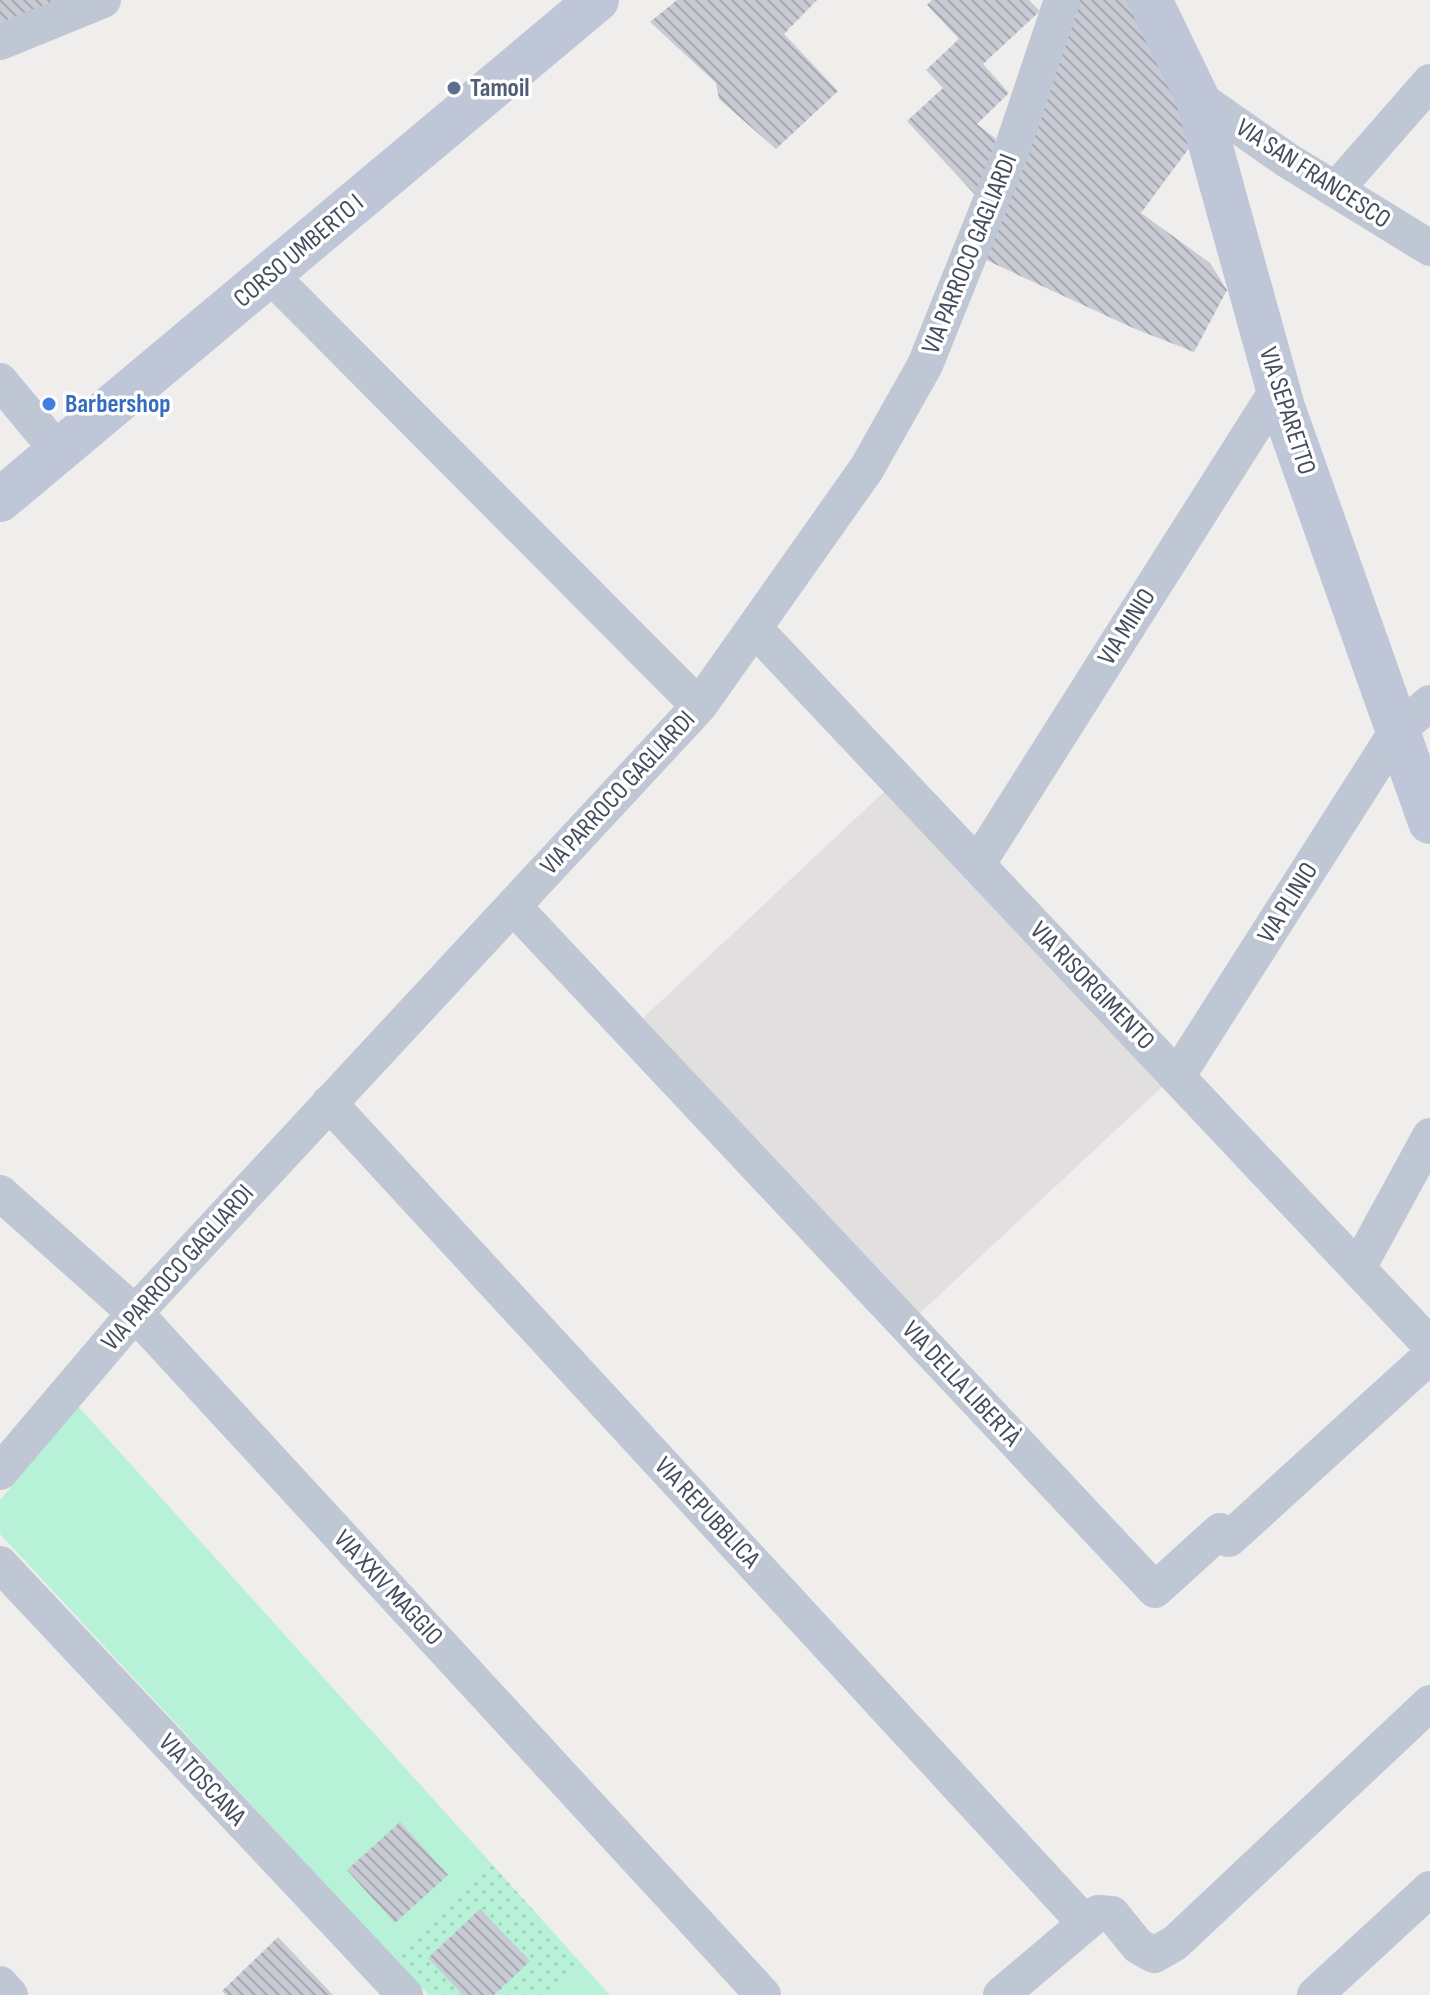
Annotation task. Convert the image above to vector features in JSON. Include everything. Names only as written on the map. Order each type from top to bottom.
[{"type":"street","points":[[0,42],[103,0]]},
{"type":"street","name":"CORSO UMBERTO I","points":[[0,500],[597,0]]},
{"type":"street","name":"VIA PARROCO GAGLIARDI","points":[[0,1472],[135,1313],[699,706],[867,468],[925,365],[1013,146],[1062,0]]},
{"type":"street","name":"VIA SEPARETTO","points":[[1150,0],[1197,97],[1278,389],[1430,822]]},
{"type":"street","points":[[1346,178],[1430,82]]},
{"type":"street","name":"VIA SAN FRANCESCO","points":[[1197,97],[1287,160],[1430,248]]},
{"type":"street","points":[[270,275],[699,706]]},
{"type":"street","points":[[0,381],[58,451]]},
{"type":"street","name":"VIA MINIO","points":[[977,865],[1278,389]]},
{"type":"street","name":"VIA RISORGIMENTO","points":[[754,628],[1430,1345]]},
{"type":"street","name":"VIA PLINIO","points":[[1178,1075],[1397,731],[1430,703]]},
{"type":"street","name":"VIA DELLA LIBERTÀ","points":[[513,906],[1155,1590],[1220,1531],[1229,1539],[1430,1356]]},
{"type":"street","name":"VIA REPUBBLICA","points":[[329,1103],[1091,1918],[1112,1914],[1138,1946],[1154,1955],[1175,1943],[1430,1703]]},
{"type":"street","points":[[1358,1268],[1430,1136]]},
{"type":"street","name":"VIA XXIV MAGGIO","points":[[0,1193],[135,1313],[763,1995]]},
{"type":"street","name":"VIA TOSCANA","points":[[0,1564],[405,1995]]},
{"type":"street","points":[[1315,1995],[1430,1889]]},
{"type":"street","points":[[1001,1995],[1091,1918]]},
{"type":"street","points":[[0,1984],[10,1995]]},
{"type":"shaded area","points":[[887,789],[1164,1085],[918,1315],[643,1018]]},
{"type":"green space","points":[[78,1406],[491,1863],[391,1955],[0,1534],[0,1500]]},
{"type":"green space","points":[[491,1863],[580,1962],[544,1995],[429,1995],[391,1955]]},
{"type":"green space","points":[[580,1962],[610,1995],[544,1995]]},
{"type":"building","points":[[0,0],[58,0],[0,24]]},
{"type":"building","points":[[677,0],[817,0],[784,34],[838,91],[776,149],[719,99],[716,83],[650,22]]},
{"type":"building","points":[[932,0],[1029,0],[1040,11],[983,64],[1009,93],[977,124],[996,139],[977,197],[907,121],[943,88],[926,70],[959,39],[927,5]]},
{"type":"building","points":[[1074,0],[1131,0],[1195,140],[1141,213],[1210,263],[1227,290],[1194,352],[1133,328],[986,260]]},
{"type":"building","points":[[400,1822],[448,1875],[395,1923],[347,1870]]},
{"type":"building","points":[[480,1909],[530,1961],[494,1995],[463,1995],[428,1958]]},
{"type":"building","points":[[278,1937],[333,1995],[226,1995],[222,1991]]},
{"type":"place","name":"Tamoil","points":[[454,88]]},
{"type":"place","name":"Barbershop","points":[[49,404]]}]
